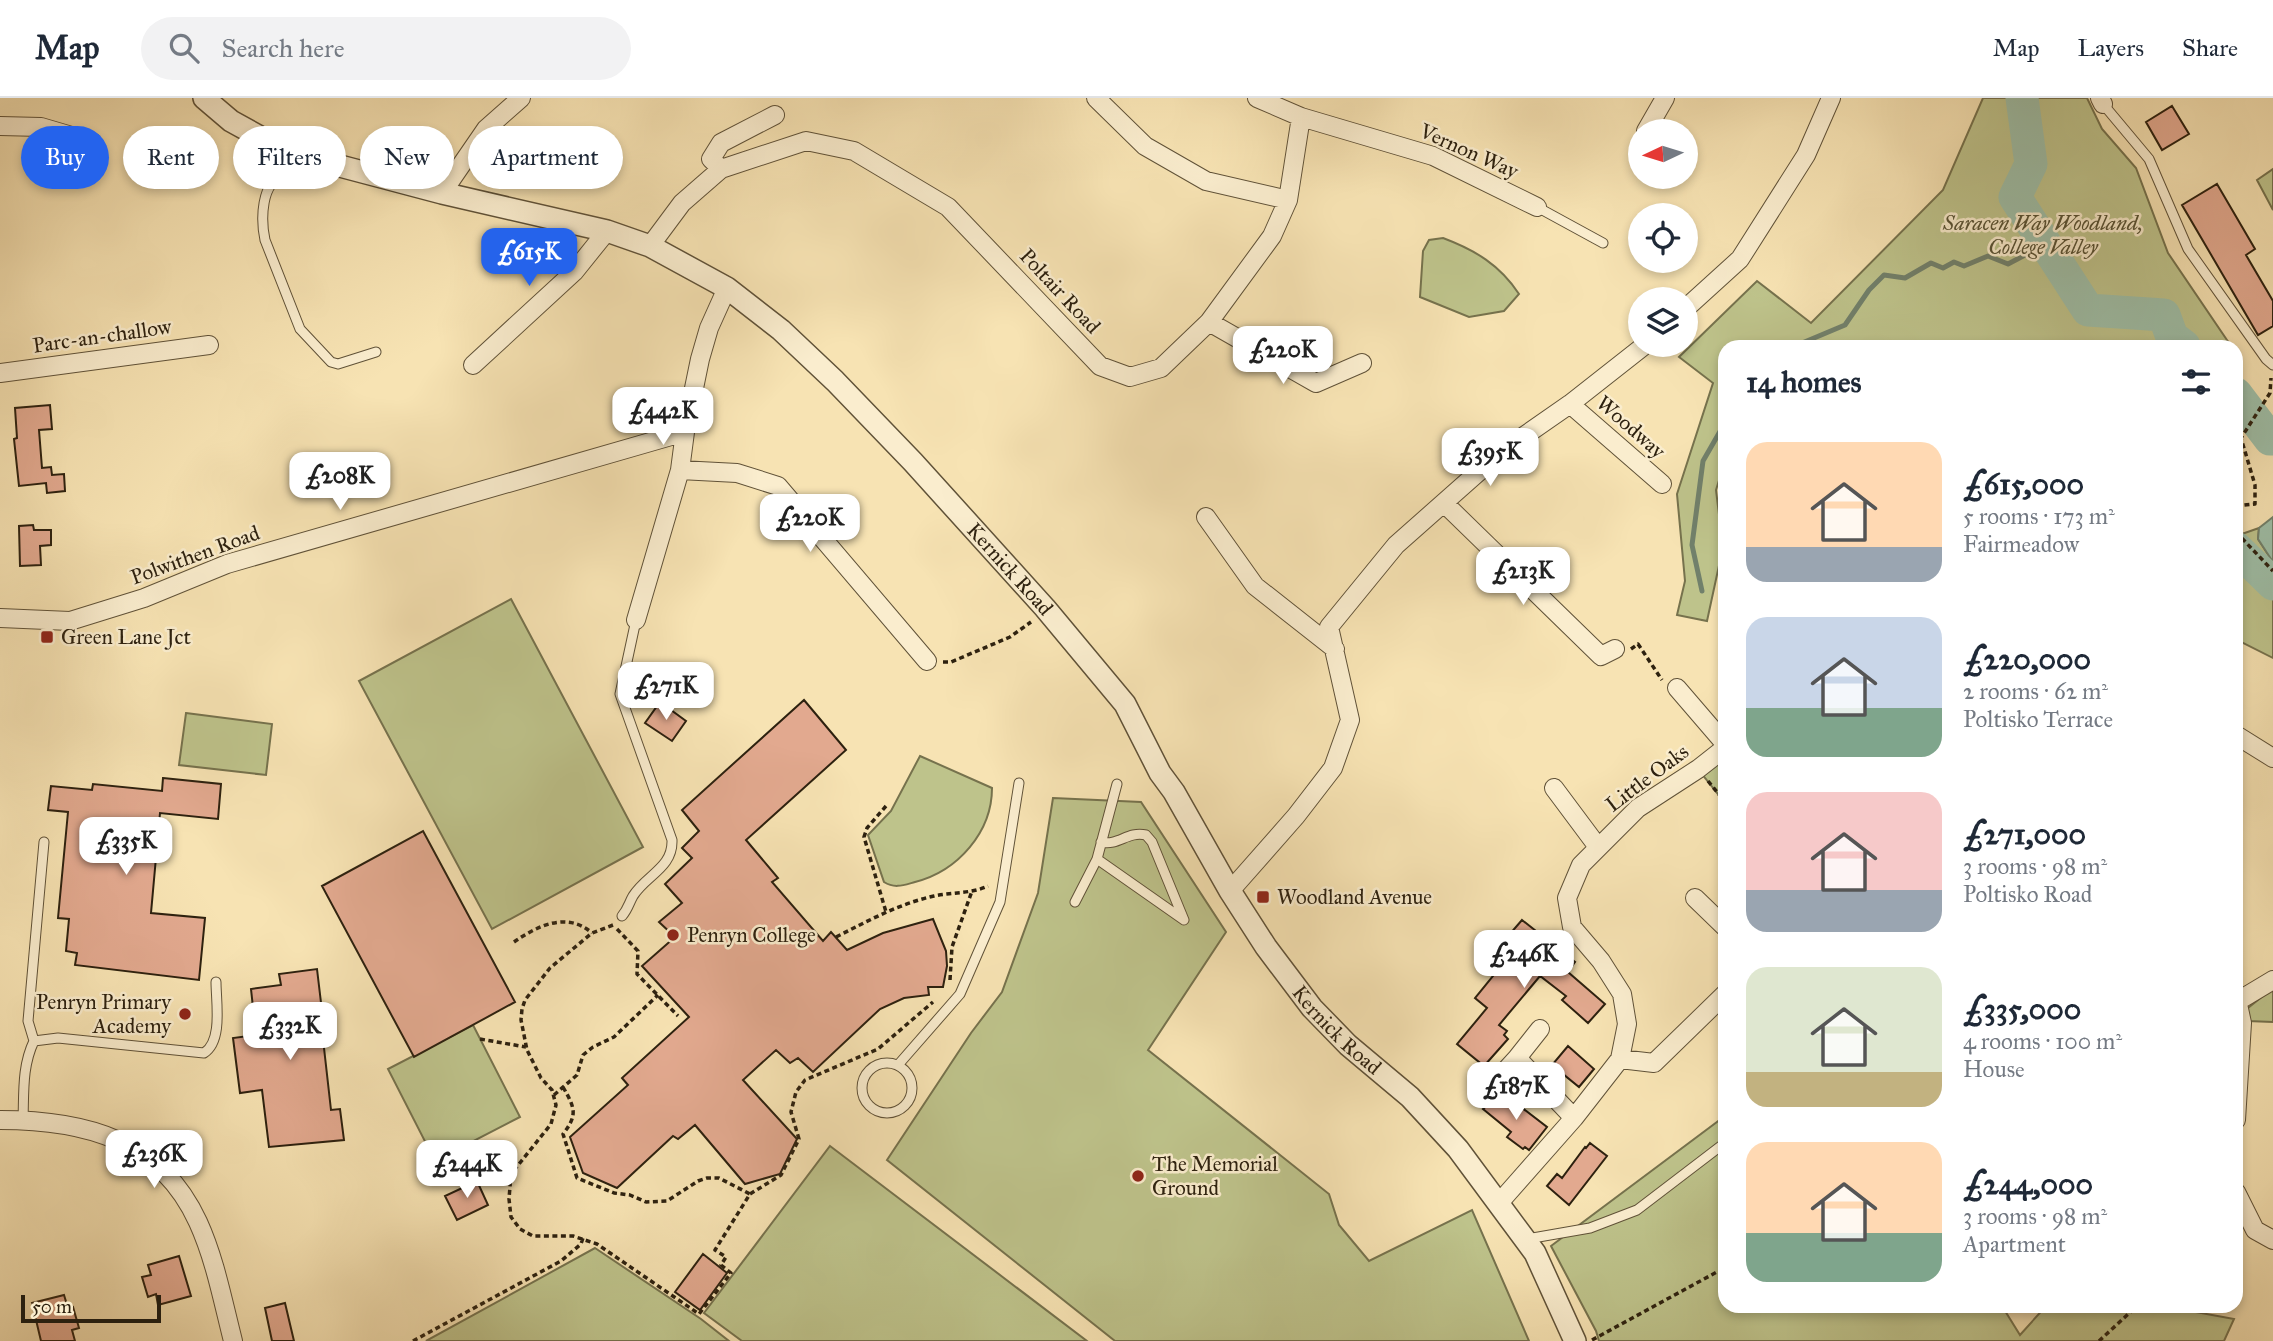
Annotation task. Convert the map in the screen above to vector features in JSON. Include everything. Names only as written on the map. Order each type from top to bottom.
[{"type":"street","name":"Kernick Road","points":[[204,98],[240,126]]},
{"type":"street","points":[[442,192],[486,129],[521,98]]},
{"type":"street","points":[[1096,98],[1145,146],[1206,181],[1288,200]]},
{"type":"street","points":[[1258,98],[1301,117]]},
{"type":"street","points":[[1653,119],[1665,98]]},
{"type":"street","points":[[1698,297],[1740,259],[1806,155],[1831,98]]},
{"type":"street","points":[[721,169],[711,159],[721,143],[775,115]]},
{"type":"street","name":"Poltair Road","points":[[650,246],[682,203],[721,169],[806,141],[854,151],[948,207],[1100,366],[1130,377],[1161,368],[1209,322],[1272,236],[1288,200],[1301,117]]},
{"type":"street","name":"Vernon Way","points":[[1301,117],[1433,156],[1537,207]]},
{"type":"street","points":[[0,126],[21,127]]},
{"type":"street","name":"Kernick Road","points":[[346,167],[607,231],[650,246],[727,288],[781,330],[835,381],[913,462],[1047,611],[1125,704],[1160,773],[1266,947],[1312,1008],[1348,1045],[1410,1097],[1458,1149],[1535,1253],[1575,1341]]},
{"type":"street","points":[[473,365],[574,272],[607,231]]},
{"type":"street","points":[[636,620],[680,470],[685,432],[709,328],[727,288]]},
{"type":"street","points":[[1209,322],[1316,383],[1362,363]]},
{"type":"street","name":"Parc-an-challow","points":[[0,373],[209,345]]},
{"type":"street","points":[[1230,891],[1296,816],[1333,768],[1350,720],[1329,627],[1396,545],[1501,452],[1570,404],[1630,357]]},
{"type":"street","name":"Woodway","points":[[1570,404],[1662,484]]},
{"type":"street","name":"Polwithen Road","points":[[0,618],[70,621],[144,598],[227,564],[685,432]]},
{"type":"street","points":[[680,470],[737,472],[778,486],[927,661]]},
{"type":"street","points":[[1444,503],[1601,656],[1615,649]]},
{"type":"street","points":[[1206,517],[1255,586],[1335,649]]},
{"type":"street","name":"Little Oaks","points":[[1678,688],[1718,736]]},
{"type":"street","points":[[2243,739],[2273,758]]},
{"type":"street","name":"Little Oaks","points":[[1499,1203],[1574,1118],[1620,1059],[1627,1024],[1622,994],[1601,961],[1572,927],[1567,898],[1581,864],[1638,808],[1698,769],[1718,753]]},
{"type":"street","points":[[1555,788],[1598,847]]},
{"type":"street","points":[[1695,898],[1718,920]]},
{"type":"street","points":[[2243,995],[2273,981]]},
{"type":"street","points":[[1620,1059],[1654,1063],[1718,1001]]},
{"type":"street","points":[[1485,1094],[1541,1029]]},
{"type":"street","points":[[1517,1058],[1574,1118]]},
{"type":"street","points":[[0,1120],[88,1128],[116,1138],[152,1161],[173,1181],[198,1221],[218,1282],[233,1341]]},
{"type":"street","points":[[2243,1206],[2255,1230],[2273,1240]]},
{"type":"lane","points":[[2102,101],[2149,159],[2188,249],[2271,363]]},
{"type":"lane","points":[[268,189],[262,226],[265,240],[300,329],[331,362],[338,364],[376,352]]},
{"type":"lane","points":[[1537,207],[1603,243]]},
{"type":"lane","points":[[622,916],[634,896],[666,863],[673,850],[672,840],[620,694],[636,620]]},
{"type":"lane","points":[[898,1065],[960,994],[1000,902],[1019,783]]},
{"type":"lane","points":[[1075,902],[1097,859],[1117,784]]},
{"type":"lane","points":[[1097,859],[1184,920],[1152,842],[1146,835],[1137,833],[1112,844],[1101,842]]},
{"type":"lane","points":[[23,1120],[24,1069],[34,1041],[28,1021],[44,842]]},
{"type":"lane","points":[[34,1041],[58,1038],[204,1053],[212,1043],[215,1030],[216,982]]},
{"type":"lane","points":[[881,1064],[898,1065],[910,1077],[909,1098],[901,1109],[891,1113],[879,1112],[867,1105],[862,1094],[863,1081],[869,1069],[881,1064]]},
{"type":"lane","points":[[1525,1239],[1590,1228],[1637,1210],[1718,1148]]},
{"type":"path","points":[[2243,435],[2270,393],[2271,363]]},
{"type":"path","points":[[2243,445],[2255,485],[2255,504],[2243,505]]},
{"type":"path","points":[[2243,539],[2273,571]]},
{"type":"path","points":[[927,661],[951,663],[1010,637],[1047,611]]},
{"type":"path","points":[[1638,644],[1671,692],[1678,688]]},
{"type":"path","points":[[1698,769],[1718,793]]},
{"type":"path","points":[[886,806],[867,828],[864,837],[886,912]]},
{"type":"path","points":[[836,937],[886,912],[935,896],[972,891],[1003,880]]},
{"type":"path","points":[[948,987],[952,947],[972,891]]},
{"type":"path","points":[[622,916],[613,924],[592,933],[550,968],[525,1000],[521,1020],[526,1047],[541,1079],[552,1090],[556,1105],[551,1124],[511,1174],[511,1217],[520,1229],[533,1236],[583,1238],[597,1244],[699,1314],[731,1273],[721,1265],[726,1257],[715,1250],[750,1194],[781,1175],[799,1139],[791,1112],[796,1092],[805,1080],[878,1049],[934,1001]]},
{"type":"path","points":[[514,942],[533,928],[553,923],[572,922],[592,933]]},
{"type":"path","points":[[618,930],[638,951],[637,974],[678,1016]]},
{"type":"path","points":[[554,1096],[577,1075],[583,1055],[614,1037],[658,995]]},
{"type":"path","points":[[480,1040],[495,1040],[526,1047]]},
{"type":"path","points":[[563,1087],[573,1104],[573,1121],[563,1135],[578,1178],[614,1193],[630,1195],[646,1202],[667,1201],[707,1178],[719,1178],[750,1194]]},
{"type":"path","points":[[413,1341],[561,1261],[583,1238]]},
{"type":"path","points":[[1590,1341],[1718,1271]]},
{"type":"path","points":[[2099,1341],[2129,1313]]},
{"type":"green space","name":"Saracen Way Woodland, College Valley","points":[[1983,98],[2087,98],[2102,129],[2136,168],[2168,253],[2227,340],[1718,340],[1718,570],[1707,621],[1677,615],[1685,581],[1677,494],[1713,383],[1679,357],[1698,357],[1698,338],[1757,281],[1811,323],[1943,190]]},
{"type":"green space","points":[[2273,169],[2273,210],[2257,180]]},
{"type":"green space","points":[[1443,238],[1486,260],[1512,284],[1519,294],[1504,311],[1469,317],[1420,297],[1423,251],[1429,240]]},
{"type":"green space","points":[[2259,528],[2258,539],[2273,562],[2273,658],[2243,643],[2243,534]]},
{"type":"green space","points":[[511,599],[643,847],[492,929],[359,681]]},
{"type":"green space","points":[[186,713],[272,724],[266,775],[179,765]]},
{"type":"green space","points":[[1718,751],[1718,794],[1698,769]]},
{"type":"green space","points":[[920,756],[992,788],[990,804],[979,834],[958,859],[931,877],[896,886],[884,882],[868,835],[891,811]]},
{"type":"green space","points":[[1053,798],[1141,802],[1226,932],[1148,1050],[1329,1194],[1339,1225],[1369,1261],[1472,1210],[1529,1341],[1115,1341],[887,1160],[971,1033],[1002,992],[1038,893]]},
{"type":"green space","points":[[2273,988],[2273,1022],[2248,1021],[2248,1008]]},
{"type":"green space","points":[[473,1025],[520,1117],[435,1161],[388,1069]]},
{"type":"green space","points":[[1718,1121],[1718,1313],[2006,1313],[2020,1335],[2040,1313],[2201,1313],[2234,1319],[2224,1341],[1599,1341],[1551,1246]]},
{"type":"green space","points":[[830,1146],[1087,1341],[742,1341],[704,1313]]},
{"type":"green space","points":[[595,1248],[701,1319],[729,1341],[426,1341]]},
{"type":"shaded area","points":[[2273,517],[2273,562],[2258,539],[2259,528]]},
{"type":"building","points":[[2172,106],[2189,134],[2162,150],[2146,122]]},
{"type":"building","points":[[2217,184],[2255,249],[2246,255],[2273,301],[2273,326],[2258,335],[2182,205]]},
{"type":"building","points":[[50,405],[52,429],[39,430],[42,468],[51,467],[52,475],[64,474],[65,491],[47,493],[46,483],[19,486],[14,439],[17,438],[15,408]]},
{"type":"building","points":[[33,525],[34,530],[51,530],[51,545],[40,546],[41,565],[20,566],[19,526]]},
{"type":"building","points":[[804,700],[846,750],[746,840],[778,878],[772,882],[823,941],[831,932],[847,950],[883,933],[933,919],[946,951],[947,966],[943,987],[928,987],[929,995],[904,998],[880,1009],[813,1072],[798,1058],[790,1063],[776,1050],[743,1080],[797,1139],[780,1174],[745,1184],[695,1125],[678,1139],[673,1136],[617,1188],[583,1173],[570,1137],[628,1085],[622,1078],[689,1017],[642,966],[675,937],[659,922],[682,903],[665,884],[692,858],[682,848],[699,831],[682,810]]},
{"type":"building","points":[[660,702],[686,721],[672,741],[645,723]]},
{"type":"building","points":[[163,778],[221,784],[218,819],[160,813],[151,913],[205,918],[199,980],[75,965],[77,953],[66,951],[69,919],[58,918],[68,812],[48,810],[51,786],[92,790],[93,784],[162,791]]},
{"type":"building","points":[[423,831],[515,1002],[414,1057],[322,886]]},
{"type":"building","points":[[1522,920],[1575,962],[1568,972],[1605,1004],[1588,1023],[1562,1000],[1566,996],[1540,976],[1499,1025],[1507,1031],[1504,1035],[1508,1039],[1484,1066],[1457,1044],[1487,1008],[1475,998],[1515,949],[1507,943],[1512,937],[1509,935]]},
{"type":"building","points":[[317,969],[322,1011],[327,1010],[331,1038],[323,1039],[331,1110],[340,1109],[344,1140],[269,1147],[262,1090],[240,1093],[233,1038],[256,1035],[251,989],[281,985],[279,974]]},
{"type":"building","points":[[1568,1046],[1594,1069],[1579,1087],[1552,1065]]},
{"type":"building","points":[[1504,1094],[1547,1127],[1529,1150],[1525,1147],[1523,1149],[1507,1137],[1511,1132],[1483,1109],[1496,1098],[1499,1101]]},
{"type":"building","points":[[1590,1143],[1607,1156],[1569,1205],[1547,1186],[1557,1174],[1562,1178]]},
{"type":"building","points":[[477,1181],[488,1205],[457,1220],[445,1196]]},
{"type":"building","points":[[703,1254],[727,1273],[700,1310],[675,1292]]},
{"type":"building","points":[[179,1256],[191,1296],[158,1305],[156,1294],[148,1297],[142,1277],[151,1275],[148,1265]]},
{"type":"building","points":[[64,1295],[68,1308],[73,1307],[79,1328],[72,1330],[75,1341],[41,1341],[32,1303]]},
{"type":"building","points":[[285,1303],[294,1341],[272,1341],[265,1308]]},
{"type":"waterway","points":[[2022,98],[2031,164],[2015,197],[2088,310],[2164,315],[2172,337],[2176,340]]},
{"type":"waterway","points":[[1809,340],[1845,325],[1869,290],[1884,275],[1905,278],[1931,263],[1943,268],[1954,262],[1964,266],[1988,256],[2008,264],[2025,255],[2038,233]]},
{"type":"waterway","points":[[2243,403],[2270,439],[2273,439]]},
{"type":"waterway","points":[[1702,591],[1692,545],[1703,461],[1718,435]]},
{"type":"waterway","points":[[2243,555],[2273,584]]},
{"type":"place","name":"Green Lane Jct","points":[[47,637]]},
{"type":"place","name":"Woodland Avenue","points":[[1263,897]]},
{"type":"place","name":"Penryn College","points":[[673,935]]},
{"type":"place","name":"Penryn Primary Academy","points":[[185,1014]]},
{"type":"place","name":"The Memorial Ground","points":[[1138,1176]]}]
